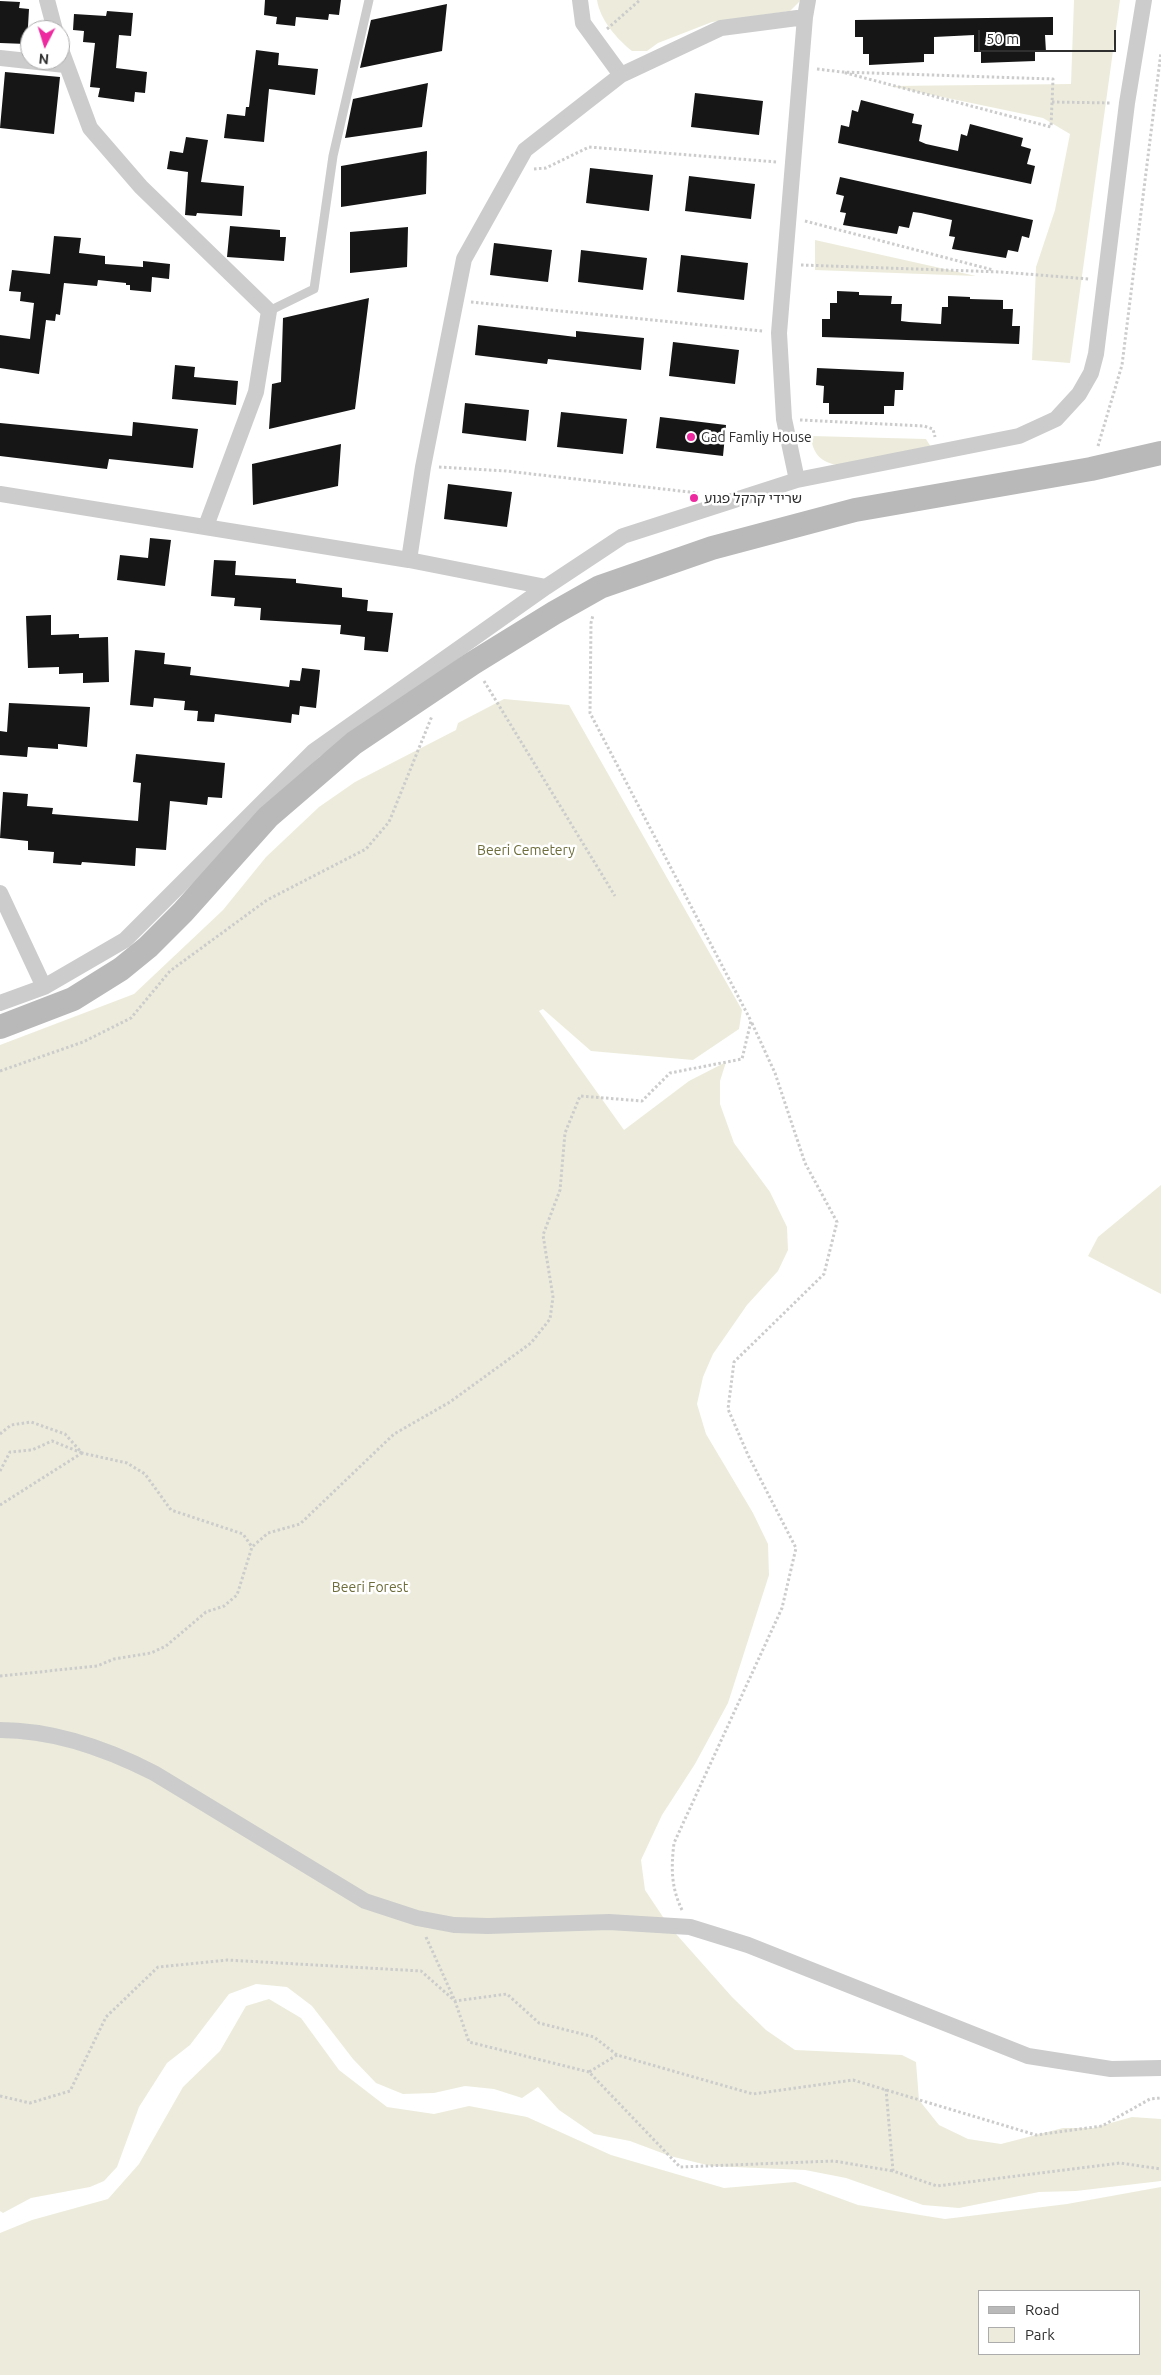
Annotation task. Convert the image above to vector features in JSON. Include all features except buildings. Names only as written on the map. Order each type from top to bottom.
[{"type":"street","points":[[47,0],[52,20]]},
{"type":"street","points":[[580,0],[583,23],[621,75]]},
{"type":"street","points":[[797,480],[784,419],[779,333],[787,217],[808,0]]},
{"type":"street","points":[[0,1003],[44,987],[125,940],[314,751],[546,587],[623,536],[797,480],[1019,436],[1056,419],[1079,394],[1091,373],[1105,281],[1127,103],[1144,0]]},
{"type":"street","points":[[409,560],[423,467],[464,259],[525,150],[621,75],[721,28],[805,17]]},
{"type":"street","points":[[0,58],[20,60]]},
{"type":"street","points":[[67,70],[90,128],[141,187],[269,311],[256,392],[206,526]]},
{"type":"street","points":[[0,1027],[73,1000],[121,969],[148,947],[183,912],[268,817],[354,743],[473,663],[600,587],[712,548],[855,510],[1091,469],[1161,453]]},
{"type":"street","points":[[0,494],[409,560],[546,587]]},
{"type":"street","points":[[0,893],[44,987]]},
{"type":"street","points":[[0,1730],[42,1734],[88,1745],[123,1758],[154,1773],[365,1900],[417,1918],[454,1925],[488,1926],[609,1922],[690,1926],[748,1945],[1028,2056],[1112,2069],[1161,2068]]},
{"type":"lane","points":[[269,311],[314,289],[332,156],[368,0]]},
{"type":"path","points":[[595,40],[640,0]]},
{"type":"path","points":[[1091,469],[1122,366],[1161,52]]},
{"type":"path","points":[[802,67],[842,72],[1054,79],[1051,127],[842,72]]},
{"type":"path","points":[[1052,102],[1127,103]]},
{"type":"path","points":[[517,164],[532,169],[546,168],[589,147],[792,163]]},
{"type":"path","points":[[787,217],[1000,272]]},
{"type":"path","points":[[783,264],[1000,272],[1105,281]]},
{"type":"path","points":[[455,300],[779,333]]},
{"type":"path","points":[[784,419],[924,426],[933,429],[938,452]]},
{"type":"path","points":[[423,467],[506,471],[708,494]]},
{"type":"path","points":[[600,587],[591,623],[590,713],[751,1021],[775,1072],[805,1163],[837,1222],[824,1274],[734,1362],[728,1409],[748,1455],[796,1548],[782,1608],[674,1843],[671,1873],[675,1895],[690,1926]]},
{"type":"path","points":[[473,663],[615,896]]},
{"type":"path","points":[[0,1071],[83,1042],[131,1018],[170,971],[267,900],[366,849],[389,822],[446,681]]},
{"type":"path","points":[[0,1676],[97,1666],[114,1659],[151,1653],[166,1646],[206,1612],[224,1606],[237,1595],[252,1547],[268,1533],[300,1524],[394,1434],[450,1402],[531,1343],[550,1319],[553,1297],[543,1235],[560,1190],[565,1133],[580,1096],[642,1101],[670,1073],[742,1059],[751,1021]]},
{"type":"path","points":[[1,1432],[11,1425],[32,1422],[65,1434],[82,1453]]},
{"type":"path","points":[[0,1471],[10,1452],[32,1450],[52,1441],[82,1453],[127,1463],[145,1474],[171,1510],[243,1534],[252,1547]]},
{"type":"path","points":[[0,1505],[82,1453]]},
{"type":"path","points":[[417,1918],[455,2001],[469,2042],[589,2072],[680,2166],[834,2161],[893,2171],[937,2186],[1120,2163],[1161,2169]]},
{"type":"path","points":[[0,2096],[30,2103],[70,2092],[106,2017],[158,1967],[227,1960],[421,1972],[455,2001],[507,1994],[539,2024],[594,2037],[617,2056],[753,2094],[853,2080],[1036,2136],[1102,2126],[1150,2099],[1161,2098]]},
{"type":"path","points":[[589,2072],[617,2056]]},
{"type":"path","points":[[886,2089],[893,2171]]},
{"type":"green space","points":[[597,0],[801,0],[790,11],[712,22],[658,43],[647,51],[632,51],[605,22]]},
{"type":"green space","points":[[1074,0],[1120,0],[1070,363],[1032,360],[1036,267],[1055,210],[1070,134],[1043,118],[890,86],[1071,84]]},
{"type":"green space","points":[[815,240],[976,276],[815,270]]},
{"type":"green space","points":[[811,436],[926,439],[934,452],[861,464],[838,465],[828,463],[820,457],[814,449]]},
{"type":"green space","name":"Beeri Forest","points":[[504,699],[569,705],[742,1010],[739,1029],[693,1060],[591,1051],[543,1009],[539,1011],[624,1130],[689,1081],[726,1062],[720,1081],[720,1104],[734,1143],[770,1192],[787,1227],[788,1250],[778,1271],[747,1305],[713,1354],[703,1377],[697,1404],[706,1434],[753,1513],[768,1544],[769,1575],[728,1703],[695,1764],[662,1815],[641,1860],[645,1890],[669,1926],[732,1997],[766,2030],[795,2050],[902,2055],[916,2062],[919,2100],[939,2125],[968,2139],[1001,2144],[1063,2128],[1093,2128],[1132,2117],[1161,2119],[1161,2181],[1076,2191],[1039,2192],[959,2208],[923,2205],[846,2178],[805,2170],[711,2166],[670,2156],[630,2141],[594,2134],[559,2110],[538,2087],[522,2098],[494,2089],[465,2086],[434,2093],[403,2094],[376,2083],[353,2059],[312,2006],[287,1987],[256,1984],[229,1994],[190,2045],[167,2063],[139,2107],[117,2167],[104,2181],[90,2187],[31,2198],[3,2213],[0,2211],[0,1045],[134,994],[223,910],[266,857],[319,807],[355,782],[456,730],[458,723]]},
{"type":"green space","points":[[1161,1185],[1161,1294],[1088,1256],[1098,1237]]},
{"type":"green space","points":[[269,1999],[301,2018],[339,2070],[387,2107],[434,2114],[469,2106],[527,2117],[611,2155],[724,2188],[795,2182],[858,2205],[945,2219],[1067,2204],[1161,2187],[1161,2375],[0,2375],[0,2233],[32,2220],[108,2199],[139,2164],[183,2087],[220,2051],[246,2006]]},
{"type":"place","name":"Gad Famliy House","points":[[691,437]]},
{"type":"place","name":"שרידי קרקל פגוע","points":[[694,498]]},
{"type":"park label","name":"Beeri Cemetery","points":[[526,850]]}]
